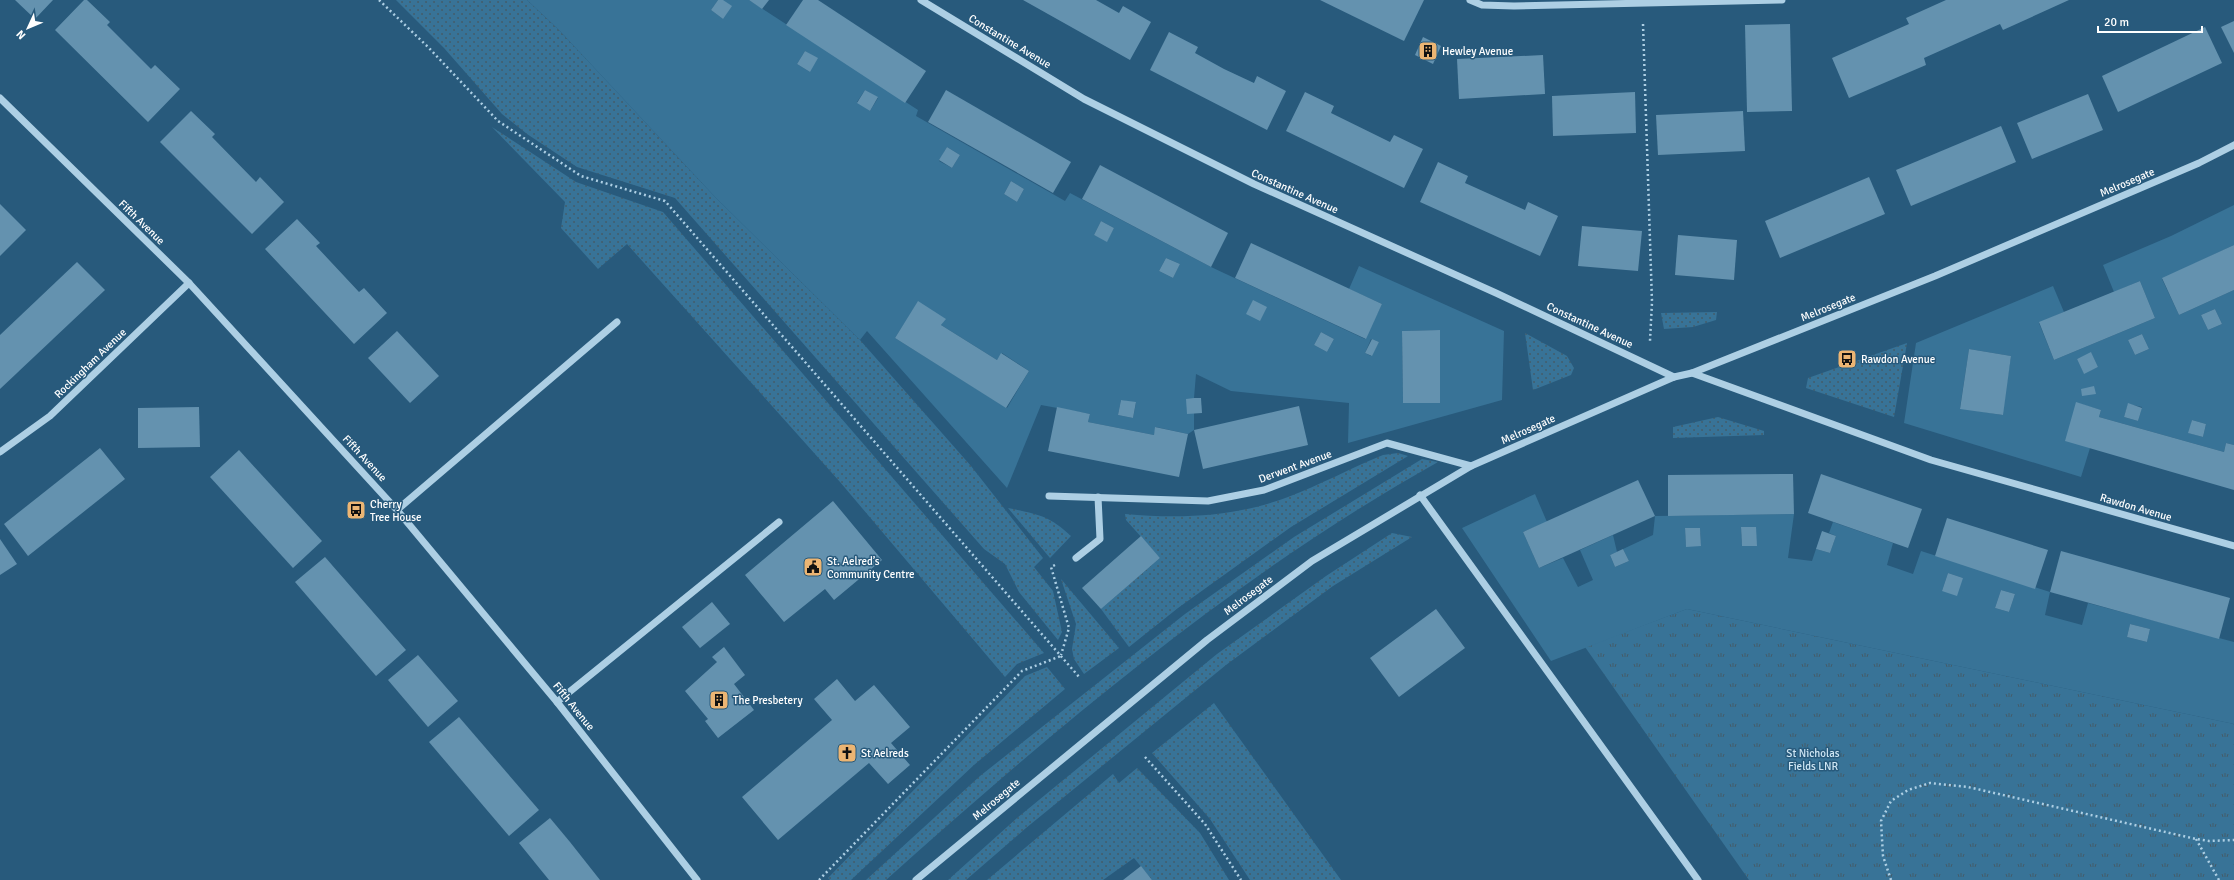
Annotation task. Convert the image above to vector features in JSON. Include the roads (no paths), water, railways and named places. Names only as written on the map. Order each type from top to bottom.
[{"type":"street","name":"Constantine Avenue","points":[[921,0],[1084,99],[1254,184],[1496,293],[1674,377]]},
{"type":"street","points":[[1470,0],[1482,5],[1514,6],[1782,0]]},
{"type":"street","name":"Fifth Avenue","points":[[0,98],[189,283],[398,510],[557,702],[696,880]]},
{"type":"street","name":"Melrosegate","points":[[916,880],[1206,640],[1312,561],[1420,495],[1471,466],[1674,377],[1692,373],[1943,273],[2199,163],[2234,145]]},
{"type":"street","name":"Rockingham Avenue","points":[[0,452],[50,416],[189,283]]},
{"type":"street","points":[[398,510],[617,322]]},
{"type":"street","name":"Rawdon Avenue","points":[[1692,373],[1931,460],[2234,546]]},
{"type":"street","name":"Derwent Avenue","points":[[1049,496],[1208,501],[1264,490],[1386,443],[1471,466]]},
{"type":"street","points":[[1420,495],[1698,880]]},
{"type":"street","points":[[1076,558],[1100,538],[1098,497]]},
{"type":"street","points":[[557,702],[779,522]]},
{"type":"place","name":"Hewley Avenue","points":[[1428,51]]},
{"type":"place","name":"Rawdon Avenue","points":[[1847,359]]},
{"type":"place","name":"Cherry Tree House","points":[[356,510]]},
{"type":"place","name":"St. Aelred’s Community Centre","points":[[813,567]]},
{"type":"place","name":"The Presbetery","points":[[719,700]]},
{"type":"place","name":"St Aelreds","points":[[847,753]]},
{"type":"park label","name":"St Nicholas Fields LNR","points":[[1813,759]]}]
